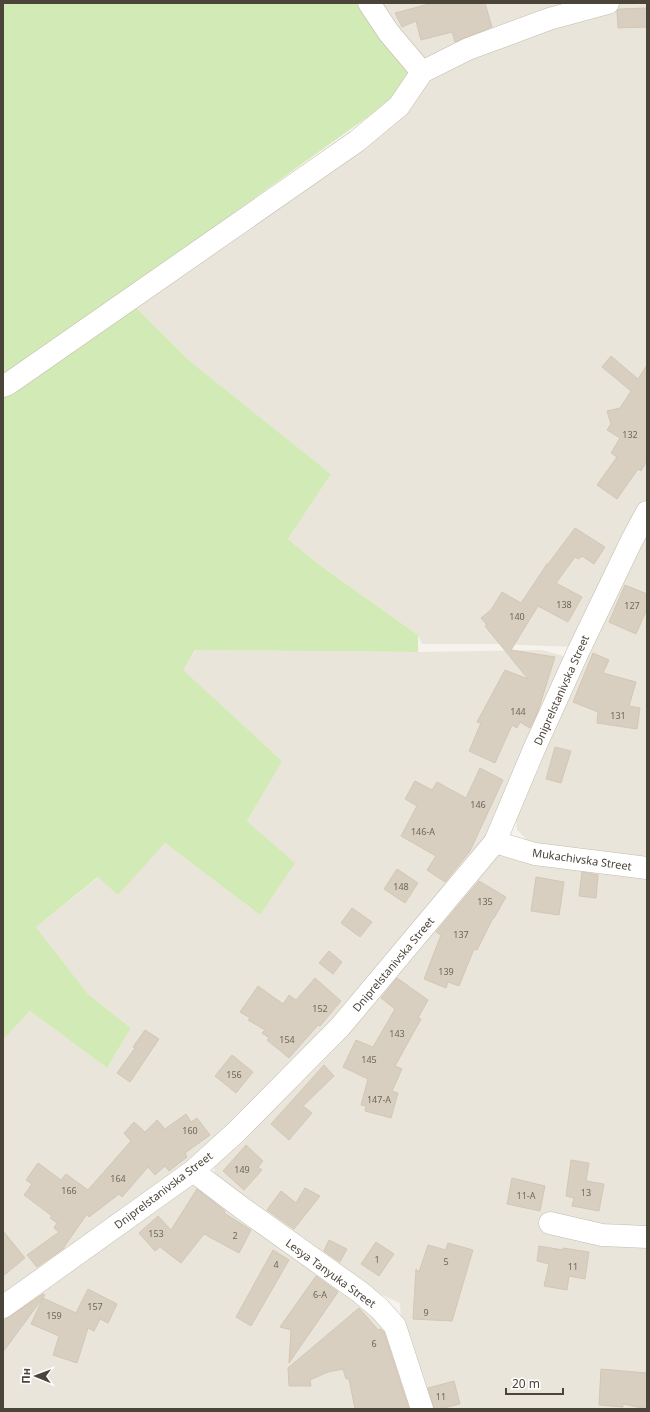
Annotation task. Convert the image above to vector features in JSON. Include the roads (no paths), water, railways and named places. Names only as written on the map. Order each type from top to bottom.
[{"type":"street","points":[[369,3],[389,33],[422,72]]},
{"type":"street","points":[[3,386],[8,384],[357,141],[399,106],[422,72],[468,49],[549,19],[608,3]]},
{"type":"street","name":"Dniprelstanivska Street","points":[[3,1307],[193,1171],[235,1133],[340,1028],[495,842],[578,652],[647,512]]},
{"type":"street","name":"Mukachivska Street","points":[[495,842],[535,854],[647,868]]},
{"type":"street","name":"Lesya Tanyuka Street","points":[[193,1171],[242,1208],[360,1292],[380,1309],[395,1326],[422,1409]]},
{"type":"street","points":[[550,1223],[602,1235],[647,1236]]}]
